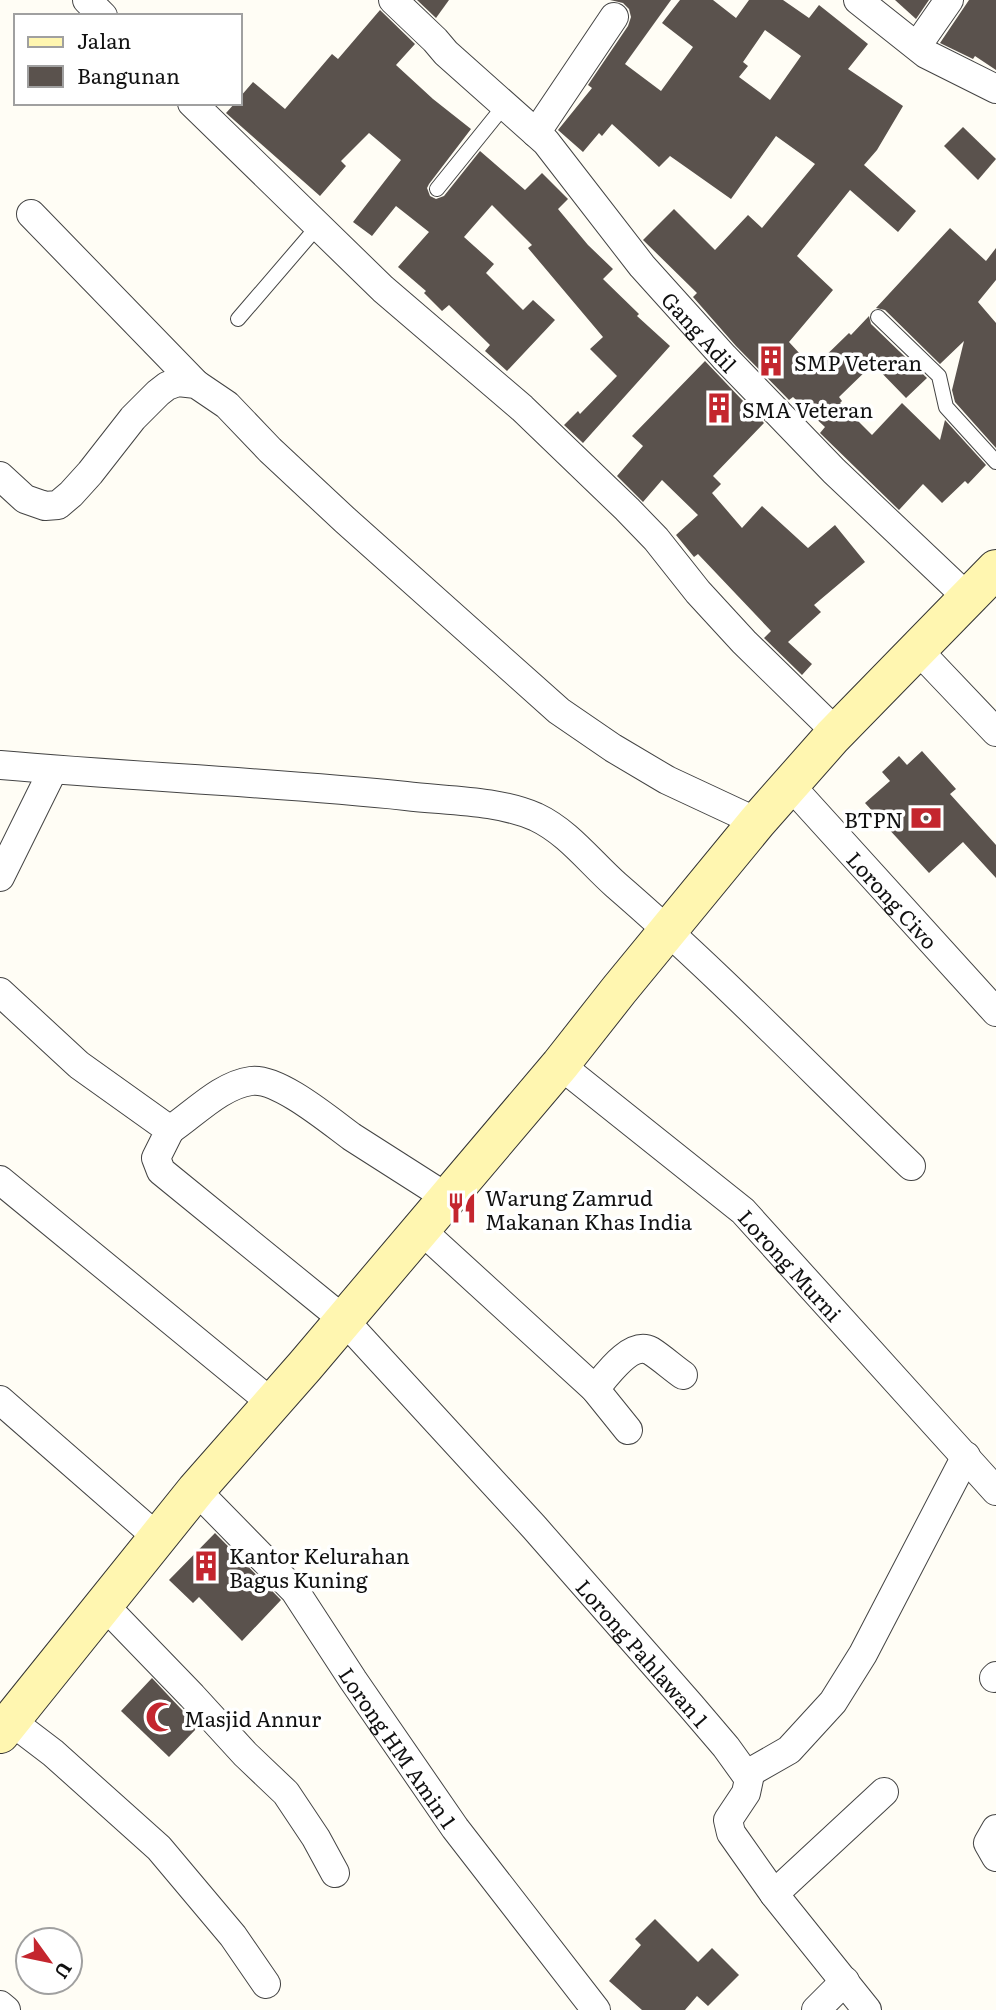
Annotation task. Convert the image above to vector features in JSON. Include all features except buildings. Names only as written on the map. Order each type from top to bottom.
[{"type":"main road","points":[[6,1728],[196,1490],[273,1404],[560,1065],[757,822],[836,732],[996,569]]},
{"type":"street","points":[[87,0],[101,14]]},
{"type":"street","name":"Gang Adil","points":[[393,0],[421,25],[446,53],[546,142],[642,266],[723,357],[834,471],[968,598]]},
{"type":"street","points":[[858,0],[926,54],[996,89]]},
{"type":"street","points":[[917,46],[948,0]]},
{"type":"street","points":[[536,133],[614,16]]},
{"type":"street","points":[[194,105],[383,289],[522,408],[627,509],[744,642],[836,732]]},
{"type":"street","points":[[31,214],[196,384],[227,405],[270,450],[345,520],[559,711],[613,748],[667,780],[757,822]]},
{"type":"street","points":[[0,476],[26,499],[45,506],[58,505],[90,473],[133,418],[158,393],[178,382],[196,384]]},
{"type":"street","points":[[917,649],[996,732]]},
{"type":"street","points":[[0,765],[365,792],[514,809],[545,822],[555,828],[667,930],[911,1166]]},
{"type":"street","points":[[0,877],[53,770]]},
{"type":"street","name":"Lorong Civo","points":[[790,785],[996,1012]]},
{"type":"street","points":[[0,992],[79,1065],[170,1130],[227,1090],[238,1084],[259,1080],[279,1088],[311,1107],[446,1197]]},
{"type":"street","name":"Lorong Murni","points":[[560,1065],[743,1211],[996,1491]]},
{"type":"street","name":"Lorong Pahlawan 1","points":[[170,1130],[156,1158],[158,1166],[167,1177],[344,1321],[534,1527],[747,1774]]},
{"type":"street","points":[[0,1180],[273,1404]]},
{"type":"street","points":[[420,1228],[595,1389],[628,1430]]},
{"type":"street","points":[[595,1389],[620,1360],[638,1349],[649,1350],[683,1375]]},
{"type":"street","points":[[0,1400],[158,1538]]},
{"type":"street","points":[[867,2010],[774,1894],[729,1827],[729,1817],[748,1787],[747,1774],[789,1750],[833,1702],[863,1654],[966,1456]]},
{"type":"street","name":"Lorong HM Amin 1","points":[[196,1490],[295,1591],[455,1828],[596,2010]]},
{"type":"street","points":[[104,1605],[245,1754],[286,1793],[335,1873]]},
{"type":"street","points":[[6,1728],[54,1753],[159,1848],[233,1936],[266,1984]]},
{"type":"street","points":[[774,1894],[884,1792]]},
{"type":"street","points":[[996,1829],[988,1843],[996,1857]]},
{"type":"street","points":[[816,2010],[845,1981]]},
{"type":"street","points":[[0,2005],[6,2010]]},
{"type":"lane","points":[[437,189],[505,106]]},
{"type":"lane","points":[[238,319],[318,226]]},
{"type":"lane","points":[[878,317],[939,376],[946,407],[996,462]]},
{"type":"place","name":"SMP Veteran","points":[[771,361]]},
{"type":"place","name":"SMA Veteran","points":[[719,408]]},
{"type":"place","name":"BTPN","points":[[926,818]]},
{"type":"place","name":"Warung Zamrud Makanan Khas India","points":[[462,1208]]},
{"type":"place","name":"Kantor Kelurahan Bagus Kuning","points":[[206,1566]]},
{"type":"place","name":"Masjid Annur","points":[[161,1717]]}]
